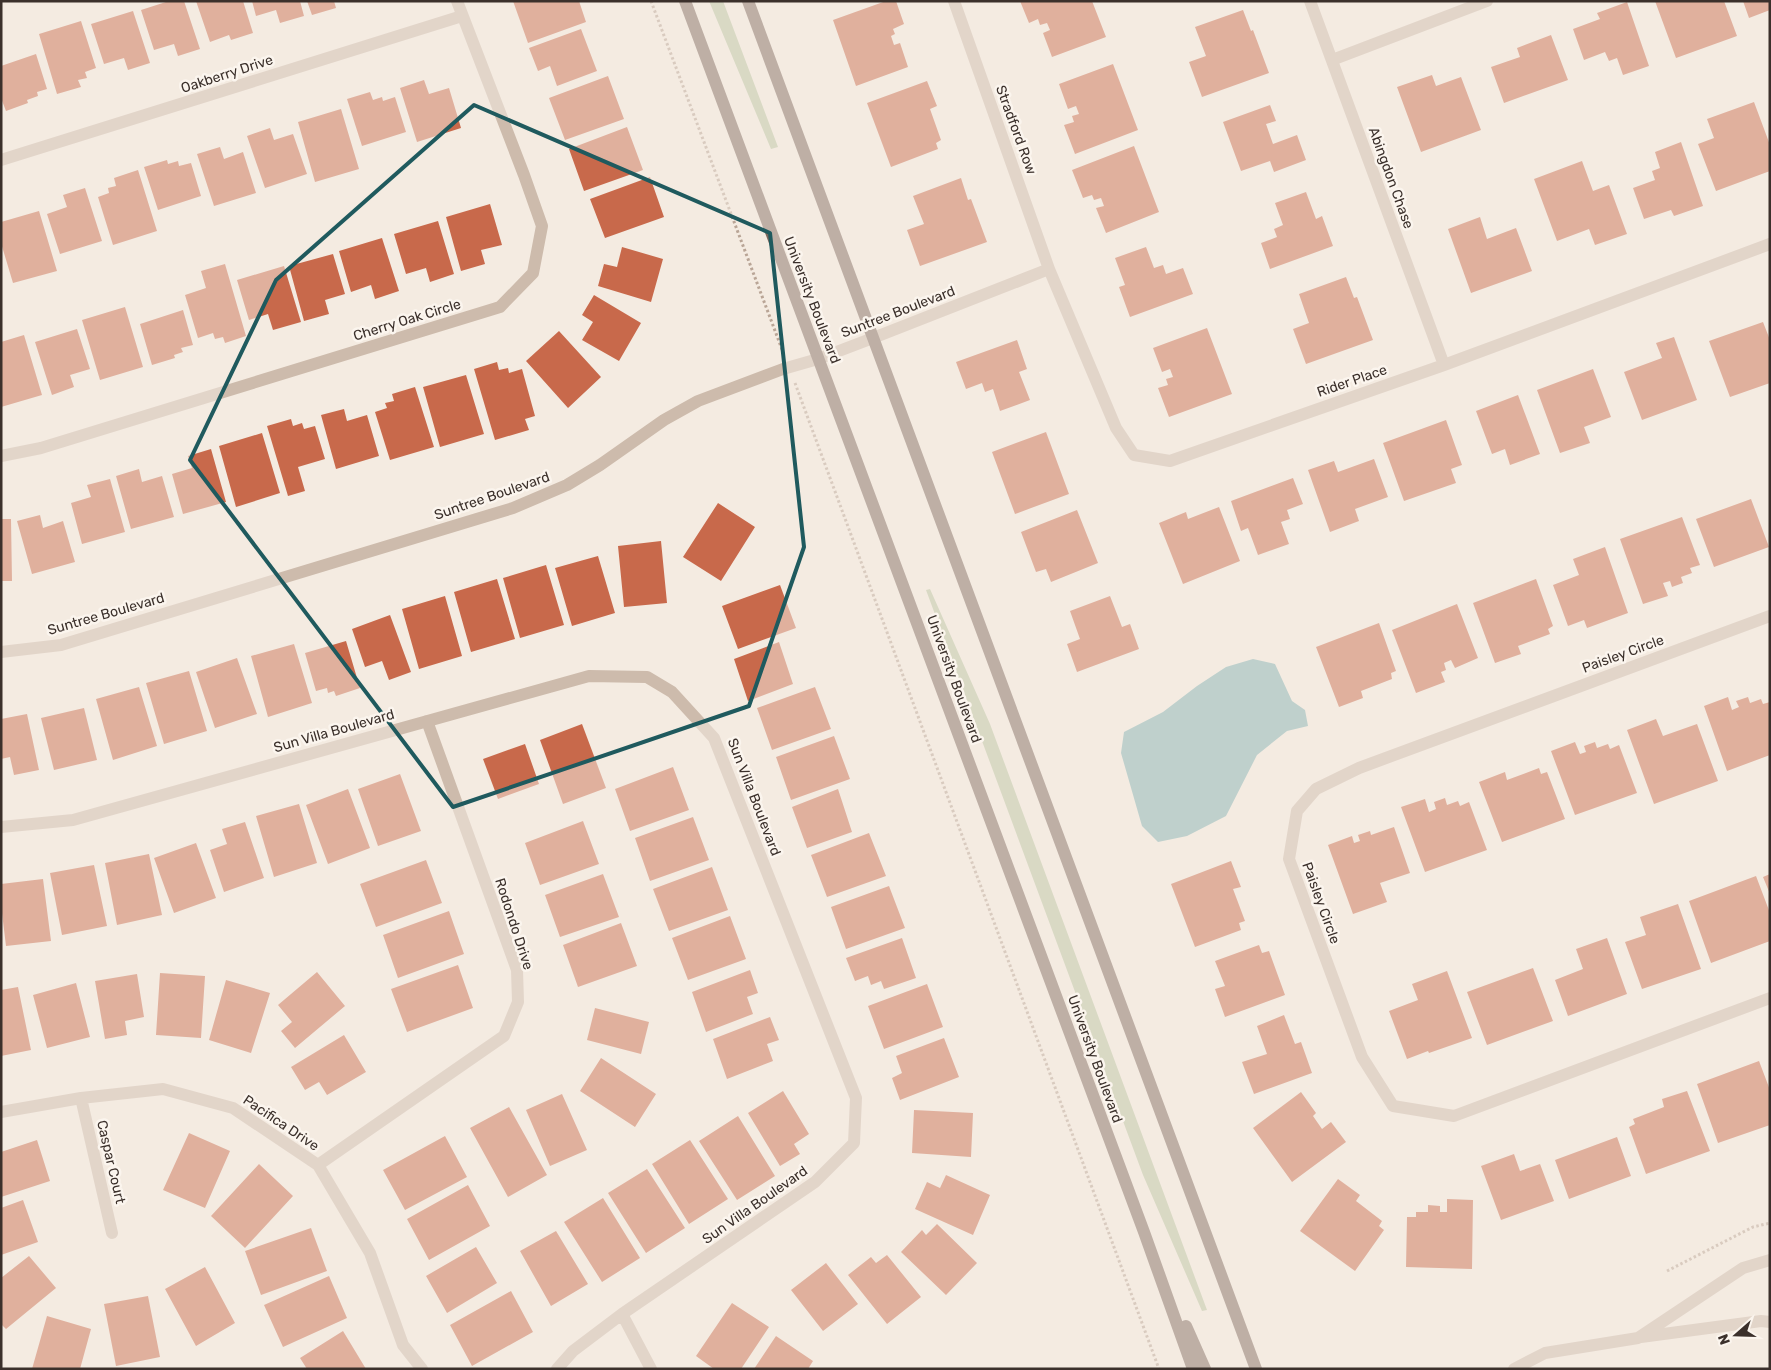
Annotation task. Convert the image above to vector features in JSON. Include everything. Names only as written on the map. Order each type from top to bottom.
[{"type":"main road","name":"University Boulevard","points":[[684,1],[1144,1232],[1193,1369]]},
{"type":"main road","points":[[748,1],[1256,1369]]},
{"type":"main road","points":[[1144,1232],[1205,1369]]},
{"type":"street","name":"Cherry Oak Circle","points":[[1,456],[41,448],[500,307],[533,273],[542,226],[524,174],[457,1]]},
{"type":"street","name":"Stradford Row","points":[[954,1],[1049,269]]},
{"type":"street","name":"Abingdon Chase","points":[[1310,1],[1444,365]]},
{"type":"street","points":[[1332,60],[1487,1]]},
{"type":"street","name":"Oakberry Drive","points":[[1,160],[462,16]]},
{"type":"street","name":"Rider Place","points":[[1049,269],[1116,428],[1134,455],[1170,461],[1444,365],[1770,244]]},
{"type":"street","name":"Suntree Boulevard","points":[[1,652],[61,645],[513,508],[567,486],[664,420],[698,401],[783,368],[818,359],[1049,269]]},
{"type":"street","name":"Paisley Circle","points":[[1770,616],[1359,768],[1316,789],[1297,811],[1289,859],[1362,1057],[1393,1106],[1454,1116],[1770,998]]},
{"type":"street","name":"Sun Villa Boulevard","points":[[1,827],[74,820],[590,676],[647,677],[672,692],[714,738],[856,1098],[854,1143],[816,1182],[622,1314],[573,1351],[557,1369]]},
{"type":"street","name":"Rodondo Drive","points":[[318,1165],[504,1036],[518,1002],[517,970],[427,721]]},
{"type":"street","name":"Pacifica Drive","points":[[1,1112],[80,1098],[163,1089],[233,1108],[318,1165],[370,1253],[403,1345],[422,1369]]},
{"type":"street","name":"Caspar Court","points":[[80,1098],[112,1233]]},
{"type":"street","points":[[1638,1338],[1743,1268],[1770,1260]]},
{"type":"street","points":[[622,1314],[650,1369]]},
{"type":"street","points":[[1514,1369],[1545,1353],[1761,1321],[1770,1322]]},
{"type":"path","points":[[651,1],[776,335]]},
{"type":"path","points":[[803,405],[1159,1369]]},
{"type":"path","points":[[1667,1272],[1753,1227],[1770,1223]]},
{"type":"highlighted area","points":[[474,105],[770,233],[804,547],[749,706],[453,807],[190,460],[276,280]]},
{"type":"green space","points":[[709,1],[723,1],[778,147],[771,149]]},
{"type":"green space","points":[[930,589],[990,724],[1207,1310],[1202,1311],[1143,1175],[926,590]]},
{"type":"water","points":[[1253,659],[1275,664],[1292,701],[1305,710],[1308,726],[1287,731],[1257,755],[1226,816],[1187,836],[1158,842],[1142,826],[1121,753],[1124,732],[1163,712],[1226,667]]},
{"type":"building","points":[[169,1],[184,1],[200,49],[178,56],[174,44],[154,50],[141,10]]},
{"type":"building","points":[[196,1],[243,1],[253,33],[231,40],[229,35],[210,42]]},
{"type":"building","points":[[252,1],[300,1],[304,16],[280,23],[276,10],[256,16]]},
{"type":"building","points":[[307,1],[334,1],[336,8],[312,15]]},
{"type":"building","points":[[513,1],[579,1],[586,22],[528,43]]},
{"type":"building","points":[[886,1],[896,1],[904,24],[893,29],[895,34],[891,36],[894,45],[900,43],[908,67],[856,86],[833,20]]},
{"type":"building","points":[[1020,1],[1092,1],[1106,37],[1052,57],[1043,33],[1050,30],[1047,23],[1040,25],[1038,19],[1029,23]]},
{"type":"building","points":[[1655,1],[1724,1],[1737,36],[1676,58]]},
{"type":"building","points":[[1743,1],[1770,1],[1770,10],[1749,18]]},
{"type":"building","points":[[1627,2],[1649,66],[1623,75],[1617,58],[1609,61],[1605,52],[1584,60],[1573,29],[1600,19],[1597,13]]},
{"type":"building","points":[[1243,10],[1251,31],[1253,30],[1269,73],[1202,97],[1189,62],[1206,56],[1195,27]]},
{"type":"building","points":[[133,11],[150,63],[128,70],[124,58],[104,64],[91,24]]},
{"type":"building","points":[[81,21],[96,68],[85,72],[87,78],[78,80],[81,87],[57,94],[39,34]]},
{"type":"building","points":[[581,29],[597,71],[557,86],[550,66],[538,71],[529,48]]},
{"type":"building","points":[[1551,35],[1568,80],[1504,103],[1491,67],[1520,57],[1517,48]]},
{"type":"building","points":[[36,54],[47,89],[37,92],[38,96],[27,100],[28,103],[6,111],[1,98],[1,66]]},
{"type":"building","points":[[1113,64],[1138,130],[1075,154],[1064,125],[1074,122],[1072,116],[1079,114],[1076,106],[1068,109],[1059,84]]},
{"type":"building","points":[[1432,75],[1436,86],[1461,77],[1481,130],[1421,152],[1397,87]]},
{"type":"building","points":[[608,76],[624,119],[565,140],[549,98]]},
{"type":"building","points":[[424,80],[429,94],[449,88],[461,128],[417,142],[400,88]]},
{"type":"building","points":[[927,81],[937,106],[930,109],[941,140],[936,143],[938,149],[891,167],[867,103]]},
{"type":"building","points":[[370,92],[373,100],[382,97],[383,101],[395,97],[406,132],[362,146],[347,99]]},
{"type":"building","points":[[1754,102],[1770,145],[1770,171],[1716,191],[1698,144],[1714,138],[1707,119]]},
{"type":"building","points":[[1270,105],[1276,121],[1266,124],[1273,144],[1297,135],[1306,160],[1274,172],[1270,161],[1241,171],[1223,122]]},
{"type":"building","points":[[341,109],[359,169],[315,182],[298,122]]},
{"type":"building","points":[[627,127],[643,170],[584,191],[569,149]]},
{"type":"building","points":[[270,128],[274,140],[293,134],[307,174],[265,188],[247,136]]},
{"type":"building","points":[[1681,142],[1703,206],[1674,216],[1671,210],[1644,219],[1633,188],[1655,180],[1652,171],[1660,168],[1655,152]]},
{"type":"building","points":[[1134,146],[1159,212],[1106,233],[1096,208],[1104,206],[1101,198],[1094,200],[1092,195],[1083,198],[1072,170]]},
{"type":"building","points":[[220,147],[224,159],[243,152],[256,193],[214,206],[197,154]]},
{"type":"building","points":[[167,160],[168,164],[178,161],[179,166],[191,163],[201,196],[158,210],[144,167]]},
{"type":"building","points":[[1582,161],[1593,191],[1609,185],[1627,234],[1595,245],[1589,229],[1557,241],[1534,179]]},
{"type":"building","points":[[138,170],[157,231],[113,245],[98,197],[109,193],[108,188],[116,186],[114,178]]},
{"type":"building","points":[[650,177],[664,217],[605,238],[590,199]]},
{"type":"building","points":[[961,178],[968,200],[971,199],[987,242],[920,266],[907,230],[924,224],[913,196]]},
{"type":"building","points":[[85,188],[102,241],[60,254],[47,214],[67,207],[63,195]]},
{"type":"building","points":[[1306,192],[1316,219],[1322,216],[1333,246],[1270,269],[1261,243],[1277,237],[1274,229],[1283,225],[1275,203]]},
{"type":"building","points":[[490,204],[502,245],[481,250],[485,264],[461,271],[446,217]]},
{"type":"building","points":[[39,211],[57,271],[13,283],[1,243],[1,222]]},
{"type":"building","points":[[1480,217],[1487,239],[1516,228],[1532,271],[1471,293],[1448,229]]},
{"type":"building","points":[[438,221],[454,274],[430,282],[426,268],[406,274],[394,234]]},
{"type":"building","points":[[382,238],[399,291],[375,299],[371,285],[351,292],[339,251]]},
{"type":"building","points":[[622,247],[663,259],[651,302],[598,286],[604,264],[617,267]]},
{"type":"building","points":[[1146,247],[1154,268],[1163,265],[1166,274],[1183,268],[1193,294],[1130,317],[1119,287],[1125,285],[1115,258]]},
{"type":"building","points":[[333,254],[345,294],[325,300],[329,314],[304,321],[289,266]]},
{"type":"building","points":[[225,264],[246,336],[225,343],[223,337],[215,339],[213,333],[198,338],[185,295],[206,288],[201,271]]},
{"type":"building","points":[[284,266],[301,322],[273,330],[268,314],[249,320],[237,280]]},
{"type":"building","points":[[1346,277],[1354,298],[1357,297],[1373,340],[1306,364],[1293,329],[1309,323],[1299,294]]},
{"type":"building","points":[[594,295],[641,323],[619,361],[582,340],[593,322],[582,315]]},
{"type":"building","points":[[125,307],[143,367],[100,380],[82,320]]},
{"type":"building","points":[[183,310],[193,345],[181,348],[183,352],[174,355],[175,358],[152,365],[140,324]]},
{"type":"building","points":[[1763,322],[1770,340],[1770,383],[1730,397],[1709,341]]},
{"type":"building","points":[[1207,328],[1232,394],[1169,417],[1158,388],[1168,385],[1166,379],[1173,377],[1170,369],[1162,372],[1153,348]]},
{"type":"building","points":[[77,329],[90,369],[70,375],[74,387],[52,395],[35,342]]},
{"type":"building","points":[[559,331],[601,377],[568,408],[526,361]]},
{"type":"building","points":[[24,335],[42,395],[1,407],[1,342]]},
{"type":"building","points":[[1674,337],[1697,400],[1642,420],[1624,372],[1662,358],[1656,343]]},
{"type":"building","points":[[1017,340],[1027,369],[1019,372],[1030,400],[1000,411],[993,389],[985,392],[982,383],[966,389],[956,362]]},
{"type":"building","points":[[497,362],[499,370],[508,368],[509,373],[522,369],[535,416],[525,419],[529,430],[495,440],[474,369]]},
{"type":"building","points":[[1593,369],[1611,417],[1584,427],[1590,443],[1560,453],[1537,390]]},
{"type":"building","points":[[466,375],[484,434],[440,447],[423,387]]},
{"type":"building","points":[[415,387],[434,447],[390,460],[375,412],[387,408],[385,403],[394,401],[392,394]]},
{"type":"building","points":[[1518,395],[1540,454],[1510,465],[1505,449],[1492,454],[1476,411]]},
{"type":"building","points":[[344,409],[347,421],[367,415],[379,456],[336,469],[321,415]]},
{"type":"building","points":[[291,419],[293,426],[302,423],[304,429],[315,426],[325,459],[298,467],[305,491],[288,496],[267,426]]},
{"type":"building","points":[[1446,420],[1462,465],[1451,469],[1456,483],[1404,501],[1383,443]]},
{"type":"building","points":[[1046,432],[1069,494],[1015,514],[992,452]]},
{"type":"building","points":[[262,433],[280,493],[236,507],[219,446]]},
{"type":"building","points":[[211,449],[226,502],[183,514],[172,474],[192,468],[188,456]]},
{"type":"building","points":[[1374,459],[1388,497],[1355,509],[1359,521],[1330,532],[1308,470],[1334,461],[1338,472]]},
{"type":"building","points":[[139,469],[142,482],[162,476],[174,517],[131,529],[116,476]]},
{"type":"building","points":[[1293,478],[1303,504],[1287,510],[1290,519],[1281,522],[1289,544],[1258,555],[1248,528],[1241,531],[1231,501]]},
{"type":"building","points":[[110,479],[125,532],[82,544],[71,503],[91,497],[87,485]]},
{"type":"building","points":[[1751,499],[1769,547],[1714,567],[1696,519]]},
{"type":"building","points":[[718,503],[755,527],[721,581],[683,557]]},
{"type":"building","points":[[1219,507],[1240,561],[1183,584],[1159,523],[1186,512],[1188,519]]},
{"type":"building","points":[[1077,510],[1098,563],[1051,582],[1046,569],[1036,572],[1021,532]]},
{"type":"building","points":[[40,515],[43,528],[63,521],[75,562],[32,574],[17,521]]},
{"type":"building","points":[[1682,517],[1700,565],[1690,568],[1692,573],[1681,577],[1683,583],[1672,587],[1670,581],[1663,583],[1668,596],[1643,604],[1620,539]]},
{"type":"building","points":[[1,519],[11,519],[12,581],[1,581]]},
{"type":"building","points":[[661,541],[667,603],[624,607],[618,546]]},
{"type":"building","points":[[1605,547],[1628,613],[1587,628],[1584,620],[1568,626],[1553,585],[1579,575],[1573,559]]},
{"type":"building","points":[[598,556],[615,613],[572,626],[555,568]]},
{"type":"building","points":[[546,565],[564,625],[520,638],[503,578]]},
{"type":"building","points":[[497,579],[515,639],[471,652],[454,592]]},
{"type":"building","points":[[1536,579],[1553,626],[1548,629],[1550,634],[1518,646],[1521,654],[1495,663],[1473,603]]},
{"type":"building","points":[[780,585],[796,628],[738,649],[722,606]]},
{"type":"building","points":[[445,596],[462,656],[419,669],[402,609]]},
{"type":"building","points":[[1110,596],[1122,627],[1130,624],[1139,649],[1077,672],[1067,644],[1080,639],[1070,611]]},
{"type":"building","points":[[1457,604],[1478,658],[1455,668],[1451,660],[1444,663],[1446,670],[1441,672],[1445,682],[1416,693],[1392,630]]},
{"type":"building","points":[[390,615],[411,672],[389,680],[382,661],[365,667],[352,629]]},
{"type":"building","points":[[1379,623],[1396,671],[1391,673],[1392,679],[1361,691],[1363,698],[1339,707],[1316,647]]},
{"type":"building","points":[[346,641],[360,688],[336,696],[334,691],[328,693],[327,688],[316,691],[305,653]]},
{"type":"building","points":[[779,642],[793,684],[748,701],[734,659]]},
{"type":"building","points":[[294,644],[312,703],[268,717],[251,656]]},
{"type":"building","points":[[237,658],[257,714],[215,728],[196,672]]},
{"type":"building","points":[[189,671],[207,731],[164,744],[146,683]]},
{"type":"building","points":[[139,687],[157,746],[113,760],[96,699]]},
{"type":"building","points":[[815,687],[831,729],[772,750],[757,708]]},
{"type":"building","points":[[1728,697],[1732,710],[1739,707],[1736,701],[1748,697],[1750,703],[1761,699],[1763,704],[1770,702],[1770,755],[1727,771],[1704,706]]},
{"type":"building","points":[[84,708],[97,760],[54,770],[41,718]]},
{"type":"building","points":[[27,714],[39,770],[14,775],[10,757],[1,759],[1,719]]},
{"type":"building","points":[[1656,719],[1663,736],[1697,724],[1718,781],[1654,804],[1627,730]]},
{"type":"building","points":[[582,724],[606,788],[563,804],[540,740]]},
{"type":"building","points":[[834,736],[850,779],[791,800],[776,757]]},
{"type":"building","points":[[1575,742],[1580,754],[1586,752],[1584,746],[1595,742],[1597,748],[1608,744],[1610,749],[1619,745],[1637,793],[1575,815],[1551,751]]},
{"type":"building","points":[[525,744],[539,784],[498,799],[483,759]]},
{"type":"building","points":[[673,767],[689,810],[630,831],[615,789]]},
{"type":"building","points":[[1539,768],[1541,774],[1547,772],[1565,819],[1502,842],[1479,782],[1505,772],[1507,780]]},
{"type":"building","points":[[400,774],[421,831],[378,846],[358,789]]},
{"type":"building","points":[[348,789],[370,848],[328,864],[306,805]]},
{"type":"building","points":[[838,789],[852,832],[807,848],[792,807]]},
{"type":"building","points":[[1445,798],[1447,805],[1458,801],[1460,806],[1469,802],[1487,850],[1425,872],[1401,807],[1425,799],[1429,812],[1436,809],[1434,802]]},
{"type":"building","points":[[299,804],[317,863],[274,877],[256,816]]},
{"type":"building","points":[[693,817],[709,860],[650,881],[635,838]]},
{"type":"building","points":[[583,821],[599,864],[540,885],[525,843]]},
{"type":"building","points":[[245,822],[264,878],[224,892],[210,850],[227,844],[222,829]]},
{"type":"building","points":[[1394,827],[1410,873],[1380,883],[1387,902],[1353,914],[1328,845],[1352,836],[1354,843],[1360,841],[1358,835],[1370,831],[1371,835]]},
{"type":"building","points":[[869,833],[886,876],[827,897],[811,855]]},
{"type":"building","points":[[196,843],[216,898],[174,913],[154,858]]},
{"type":"building","points":[[149,854],[162,915],[117,925],[105,863]]},
{"type":"building","points":[[426,860],[442,903],[376,927],[360,884]]},
{"type":"building","points":[[1231,861],[1241,887],[1233,889],[1245,921],[1239,923],[1241,930],[1195,947],[1171,884]]},
{"type":"building","points":[[94,865],[107,926],[62,935],[50,873]]},
{"type":"building","points":[[712,867],[728,910],[669,931],[653,889]]},
{"type":"building","points":[[603,874],[619,917],[560,937],[545,895]]},
{"type":"building","points":[[1770,874],[1770,894],[1763,877]]},
{"type":"building","points":[[1756,876],[1770,913],[1770,941],[1711,963],[1689,901]]},
{"type":"building","points":[[43,879],[51,941],[6,946],[1,905],[1,884]]},
{"type":"building","points":[[889,886],[905,928],[846,949],[831,907]]},
{"type":"building","points":[[1678,904],[1701,969],[1642,989],[1625,942],[1646,935],[1640,917]]},
{"type":"building","points":[[449,911],[464,954],[398,978],[383,935]]},
{"type":"building","points":[[730,916],[746,959],[688,980],[672,938]]},
{"type":"building","points":[[621,923],[637,966],[578,987],[563,945]]},
{"type":"building","points":[[902,938],[916,978],[884,989],[881,981],[871,985],[868,976],[855,981],[846,958]]},
{"type":"building","points":[[1607,938],[1627,994],[1568,1016],[1555,980],[1583,969],[1576,949]]},
{"type":"building","points":[[1259,945],[1262,953],[1269,951],[1285,995],[1225,1017],[1215,989],[1225,986],[1215,961]]},
{"type":"building","points":[[458,965],[473,1008],[407,1032],[391,989]]},
{"type":"building","points":[[1533,968],[1553,1021],[1487,1045],[1467,992]]},
{"type":"building","points":[[750,970],[758,993],[747,997],[753,1014],[706,1032],[692,992]]},
{"type":"building","points":[[1447,971],[1472,1038],[1407,1059],[1389,1011],[1418,1000],[1412,984]]},
{"type":"building","points":[[317,972],[345,1006],[295,1048],[281,1031],[292,1022],[278,1005]]},
{"type":"building","points":[[160,973],[205,976],[201,1038],[156,1035]]},
{"type":"building","points":[[137,974],[144,1017],[125,1021],[127,1035],[105,1039],[95,981]]},
{"type":"building","points":[[226,980],[270,993],[251,1053],[209,1040]]},
{"type":"building","points":[[76,983],[90,1037],[47,1048],[33,995]]},
{"type":"building","points":[[927,984],[943,1027],[884,1049],[868,1006]]},
{"type":"building","points":[[18,987],[31,1050],[1,1056],[1,990]]},
{"type":"building","points":[[595,1008],[649,1022],[641,1054],[587,1040]]},
{"type":"building","points":[[1284,1015],[1295,1044],[1301,1042],[1312,1073],[1254,1094],[1242,1062],[1267,1054],[1257,1026]]},
{"type":"building","points":[[770,1017],[779,1040],[767,1044],[773,1061],[727,1079],[713,1039]]},
{"type":"building","points":[[344,1035],[366,1072],[327,1095],[319,1082],[305,1090],[291,1067]]},
{"type":"building","points":[[944,1038],[959,1077],[900,1100],[892,1078],[902,1073],[896,1056]]},
{"type":"building","points":[[601,1058],[656,1094],[635,1127],[580,1091]]},
{"type":"building","points":[[1759,1061],[1770,1090],[1770,1125],[1718,1143],[1697,1084]]},
{"type":"building","points":[[783,1091],[809,1134],[794,1144],[800,1154],[780,1166],[748,1113]]},
{"type":"building","points":[[1687,1091],[1710,1151],[1646,1174],[1629,1127],[1635,1124],[1633,1119],[1664,1107],[1662,1099]]},
{"type":"building","points":[[1301,1092],[1316,1113],[1313,1116],[1322,1129],[1331,1122],[1346,1142],[1292,1182],[1253,1128]]},
{"type":"building","points":[[562,1094],[587,1150],[550,1166],[526,1110]]},
{"type":"building","points":[[509,1107],[547,1175],[508,1197],[470,1128]]},
{"type":"building","points":[[914,1110],[973,1113],[971,1157],[912,1153]]},
{"type":"building","points":[[738,1116],[775,1176],[737,1200],[699,1141]]},
{"type":"building","points":[[189,1133],[230,1151],[205,1208],[163,1190]]},
{"type":"building","points":[[445,1136],[467,1177],[405,1210],[383,1170]]},
{"type":"building","points":[[1617,1137],[1631,1176],[1569,1199],[1555,1160]]},
{"type":"building","points":[[37,1140],[50,1181],[1,1197],[1,1152]]},
{"type":"building","points":[[690,1140],[728,1199],[689,1224],[652,1164]]},
{"type":"building","points":[[1514,1154],[1520,1171],[1540,1164],[1554,1201],[1501,1220],[1481,1166]]},
{"type":"building","points":[[259,1164],[293,1196],[245,1248],[211,1216]]},
{"type":"building","points":[[647,1169],[685,1228],[646,1253],[608,1193]]},
{"type":"building","points":[[946,1175],[990,1195],[973,1235],[915,1209],[927,1182],[940,1188]]},
{"type":"building","points":[[1338,1179],[1360,1195],[1356,1201],[1382,1221],[1379,1226],[1384,1230],[1355,1271],[1300,1231]]},
{"type":"building","points":[[468,1185],[490,1226],[429,1260],[407,1219]]},
{"type":"building","points":[[603,1198],[640,1258],[602,1282],[564,1222]]},
{"type":"building","points":[[1447,1199],[1473,1200],[1472,1269],[1406,1267],[1407,1217],[1416,1217],[1416,1212],[1428,1212],[1428,1205],[1440,1206],[1440,1212],[1447,1212]]},
{"type":"building","points":[[23,1200],[38,1242],[1,1255],[1,1208]]},
{"type":"building","points":[[937,1224],[977,1263],[946,1295],[901,1252],[922,1230],[926,1235]]},
{"type":"building","points":[[311,1228],[327,1271],[261,1295],[245,1251]]},
{"type":"building","points":[[556,1231],[588,1284],[551,1306],[520,1251]]},
{"type":"building","points":[[476,1247],[497,1283],[447,1313],[426,1276]]},
{"type":"building","points":[[887,1255],[921,1297],[887,1324],[848,1275],[871,1257],[876,1263]]},
{"type":"building","points":[[29,1256],[56,1288],[6,1329],[1,1324],[1,1278]]},
{"type":"building","points":[[826,1263],[858,1304],[823,1331],[791,1290]]},
{"type":"building","points":[[205,1267],[235,1323],[196,1346],[165,1289]]},
{"type":"building","points":[[329,1276],[347,1318],[283,1347],[264,1305]]},
{"type":"building","points":[[511,1291],[533,1332],[472,1366],[450,1325]]},
{"type":"building","points":[[148,1296],[160,1357],[116,1366],[104,1304]]},
{"type":"building","points":[[732,1303],[769,1327],[741,1369],[714,1369],[696,1356]]},
{"type":"building","points":[[47,1316],[91,1329],[80,1369],[32,1369]]},
{"type":"building","points":[[343,1331],[366,1369],[307,1369],[300,1358]]},
{"type":"building","points":[[776,1336],[813,1361],[808,1369],[754,1369]]}]
